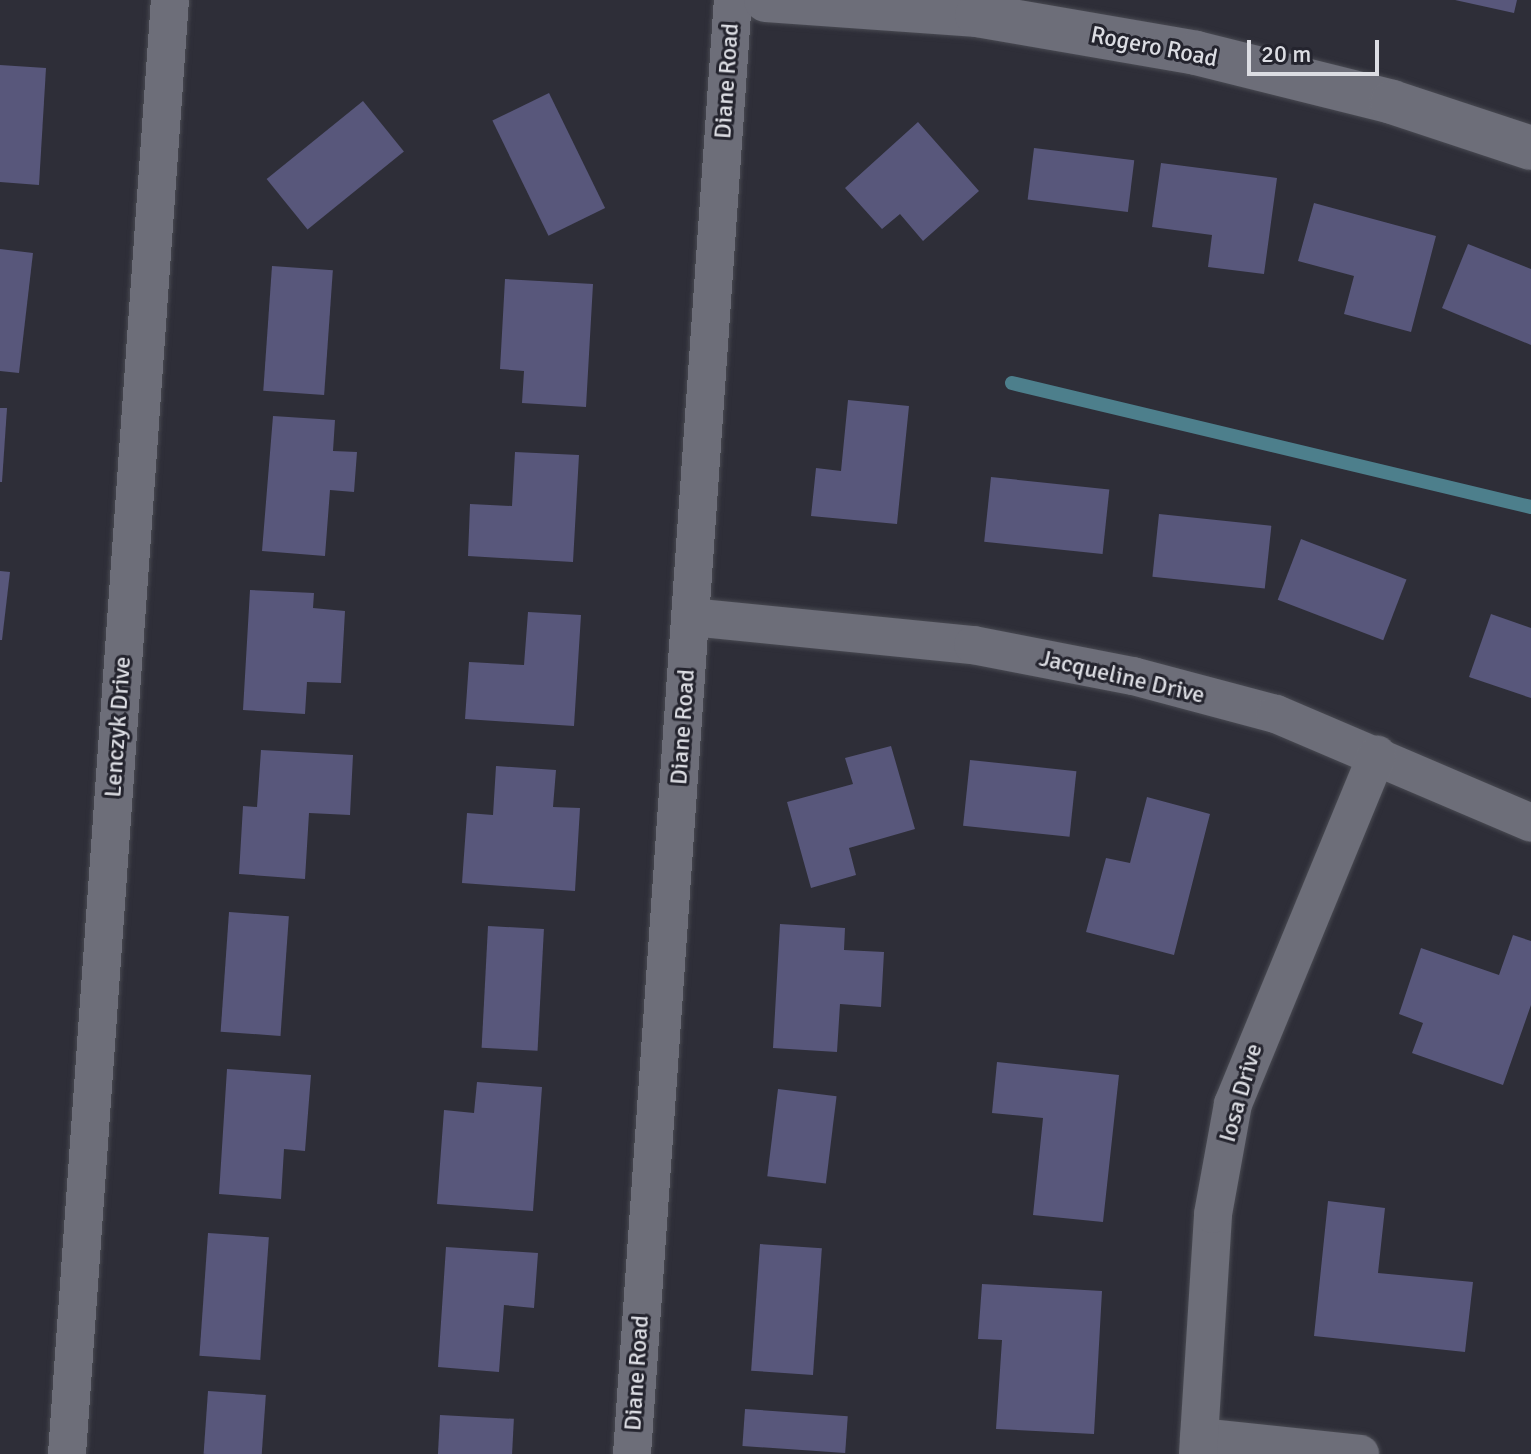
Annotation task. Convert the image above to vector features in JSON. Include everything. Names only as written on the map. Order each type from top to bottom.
[{"type":"street","name":"Lenczyk Drive","points":[[67,1454],[170,0]]},
{"type":"street","name":"Diane Road","points":[[632,1454],[733,0]]},
{"type":"street","name":"Rogero Road","points":[[766,0],[977,15],[1196,53],[1392,102],[1531,148]]},
{"type":"street","name":"Jacqueline Drive","points":[[691,617],[973,645],[1119,673],[1276,714],[1377,754],[1531,823]]},
{"type":"street","name":"Iosa Drive","points":[[1198,1446],[1213,1214],[1233,1104],[1377,754]]},
{"type":"street","points":[[1198,1446],[1360,1454]]},
{"type":"building","points":[[1455,0],[1517,0],[1514,13]]},
{"type":"building","points":[[0,65],[46,68],[39,185],[0,182]]},
{"type":"building","points":[[549,93],[605,208],[548,236],[492,121]]},
{"type":"building","points":[[363,101],[404,152],[308,230],[267,179]]},
{"type":"building","points":[[918,122],[979,191],[923,241],[900,214],[882,229],[845,188]]},
{"type":"building","points":[[1034,148],[1134,160],[1128,212],[1028,200]]},
{"type":"building","points":[[1161,163],[1277,178],[1264,274],[1208,267],[1212,235],[1152,227]]},
{"type":"building","points":[[1314,203],[1436,236],[1411,332],[1344,314],[1354,276],[1298,261]]},
{"type":"building","points":[[1468,244],[1531,269],[1531,345],[1442,308]]},
{"type":"building","points":[[0,249],[33,253],[19,373],[0,371]]},
{"type":"building","points":[[272,266],[333,270],[324,395],[263,391]]},
{"type":"building","points":[[505,279],[593,284],[586,407],[522,403],[524,371],[500,369]]},
{"type":"building","points":[[848,400],[909,406],[897,524],[811,516],[816,468],[841,471]]},
{"type":"building","points":[[0,408],[7,408],[2,482],[0,482]]},
{"type":"building","points":[[273,416],[335,420],[333,451],[357,452],[354,492],[330,490],[325,556],[262,551]]},
{"type":"building","points":[[515,452],[579,455],[573,562],[468,556],[470,504],[512,506]]},
{"type":"building","points":[[991,477],[1109,489],[1103,554],[984,542]]},
{"type":"building","points":[[1159,514],[1271,526],[1265,588],[1152,577]]},
{"type":"building","points":[[1301,539],[1406,579],[1383,640],[1278,600]]},
{"type":"building","points":[[0,571],[10,572],[2,640],[0,640]]},
{"type":"building","points":[[250,590],[314,593],[313,608],[345,611],[341,683],[307,682],[305,714],[243,710]]},
{"type":"building","points":[[528,612],[581,615],[574,726],[465,719],[469,662],[524,665]]},
{"type":"building","points":[[1491,614],[1531,628],[1531,698],[1469,677]]},
{"type":"building","points":[[891,746],[915,829],[849,848],[856,875],[811,888],[787,802],[853,784],[845,758]]},
{"type":"building","points":[[261,750],[353,755],[350,815],[309,813],[305,879],[239,874],[243,806],[257,807]]},
{"type":"building","points":[[970,760],[1076,771],[1070,837],[963,826]]},
{"type":"building","points":[[496,766],[556,770],[553,807],[580,808],[575,891],[462,883],[467,813],[493,815]]},
{"type":"building","points":[[1147,797],[1210,814],[1174,955],[1086,932],[1106,858],[1130,863]]},
{"type":"building","points":[[229,912],[289,916],[280,1036],[221,1032]]},
{"type":"building","points":[[780,924],[845,928],[844,950],[884,952],[881,1007],[840,1004],[837,1052],[773,1048]]},
{"type":"building","points":[[488,926],[544,929],[538,1051],[482,1048]]},
{"type":"building","points":[[1513,935],[1531,941],[1531,1005],[1503,1085],[1412,1053],[1423,1023],[1399,1014],[1421,948],[1499,975]]},
{"type":"building","points":[[997,1062],[1119,1075],[1103,1222],[1033,1215],[1043,1118],[992,1113]]},
{"type":"building","points":[[227,1069],[311,1075],[305,1151],[284,1149],[281,1199],[219,1194]]},
{"type":"building","points":[[477,1082],[542,1087],[533,1211],[437,1204],[444,1110],[474,1113]]},
{"type":"building","points":[[778,1089],[837,1096],[826,1184],[767,1176]]},
{"type":"building","points":[[1328,1201],[1385,1208],[1378,1273],[1473,1282],[1465,1352],[1314,1336]]},
{"type":"building","points":[[208,1233],[269,1237],[260,1360],[199,1356]]},
{"type":"building","points":[[760,1244],[822,1248],[813,1375],[751,1371]]},
{"type":"building","points":[[446,1247],[538,1253],[534,1308],[504,1305],[499,1372],[438,1367]]},
{"type":"building","points":[[982,1284],[1102,1291],[1094,1434],[996,1429],[1002,1340],[978,1339]]},
{"type":"building","points":[[208,1391],[266,1395],[262,1454],[204,1454]]},
{"type":"building","points":[[745,1409],[848,1416],[845,1453],[742,1446]]},
{"type":"building","points":[[440,1415],[514,1419],[512,1454],[438,1454]]},
{"type":"waterway","points":[[1012,383],[1531,507]]}]
